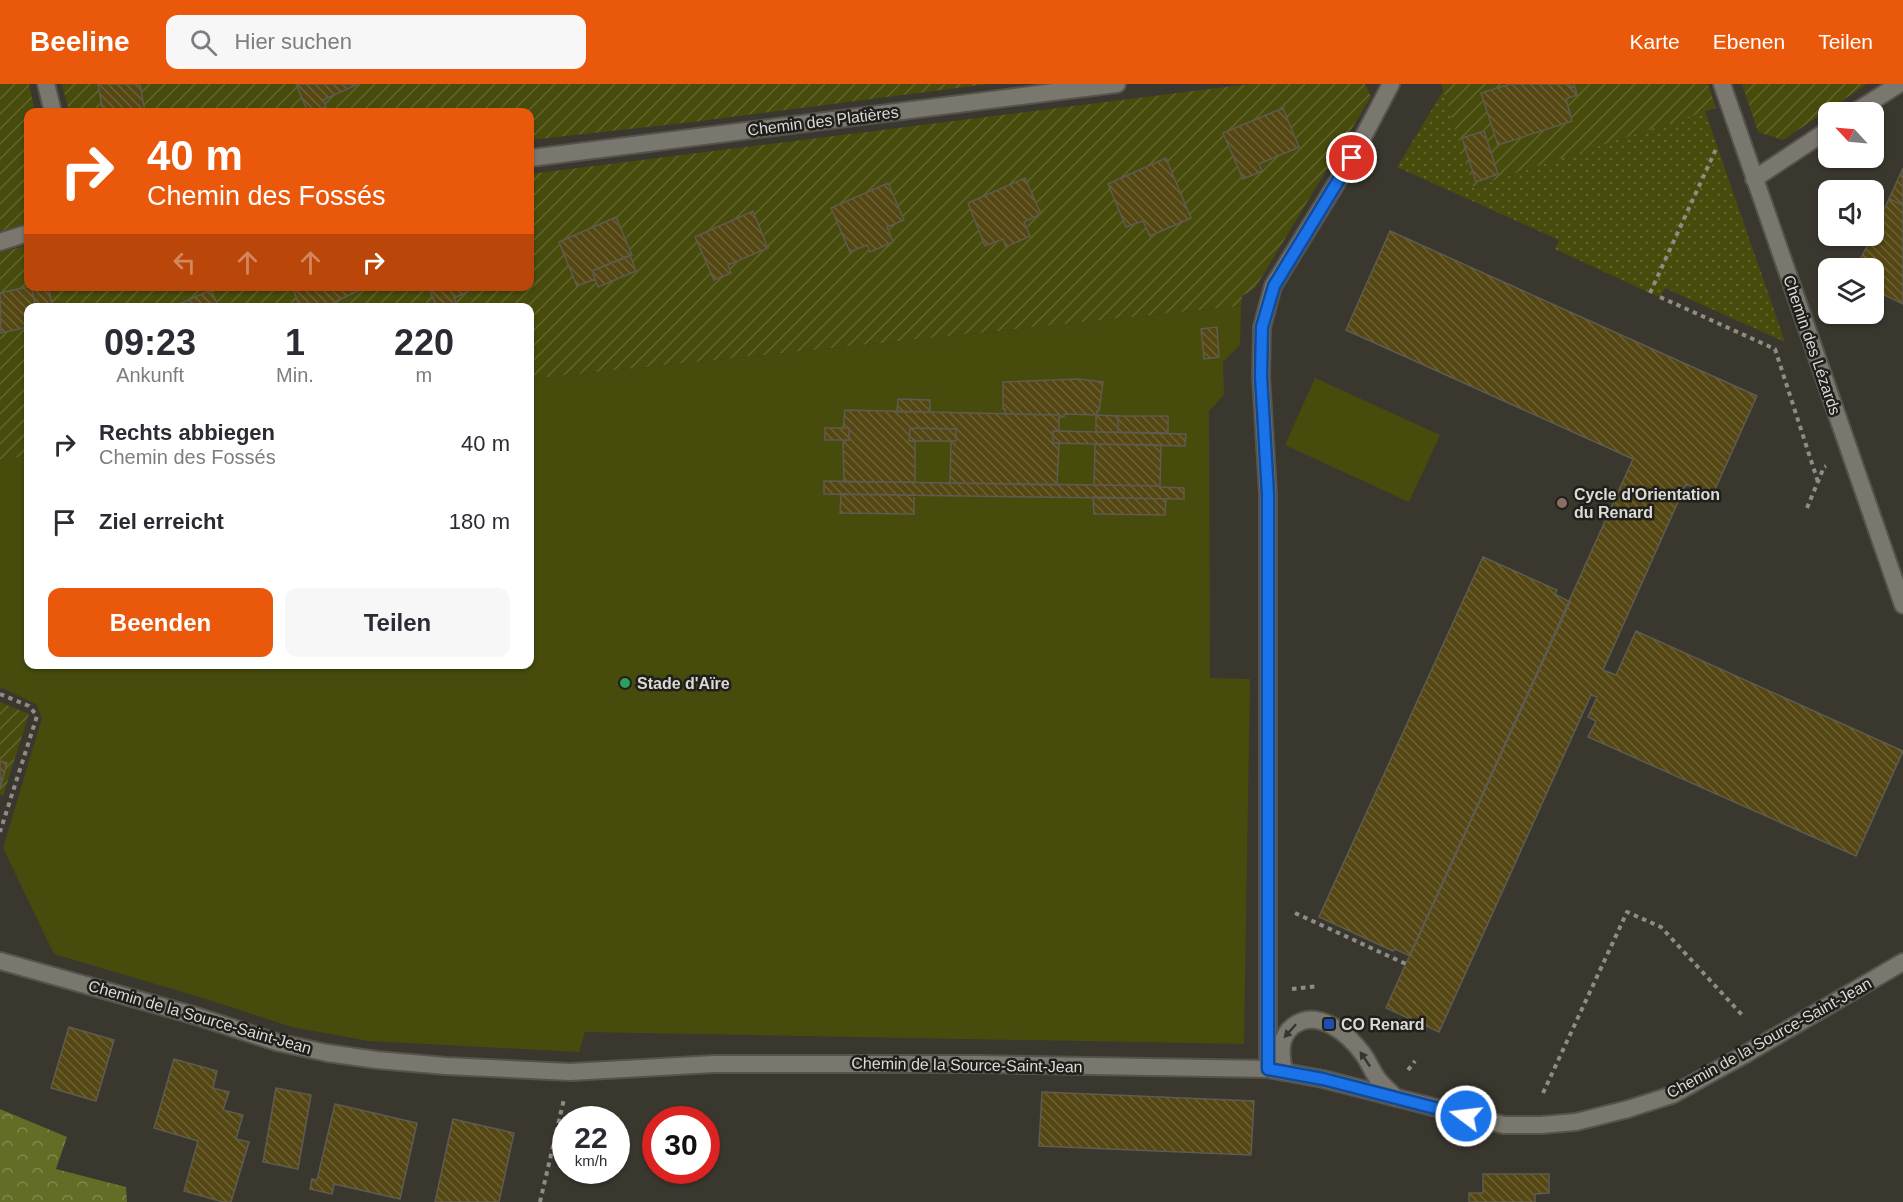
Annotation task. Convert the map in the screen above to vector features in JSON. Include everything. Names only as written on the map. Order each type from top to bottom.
[{"type":"street","points":[[46,84],[52,108]]},
{"type":"street","name":"Chemin des Platières","points":[[534,157],[1117,84]]},
{"type":"street","points":[[1276,1070],[1268,494],[1261,376],[1262,327],[1274,286],[1352,158],[1391,84]]},
{"type":"street","name":"Chemin des Lézards","points":[[1722,84],[1903,605]]},
{"type":"street","points":[[1871,102],[1899,84]]},
{"type":"street","points":[[1754,179],[1818,137]]},
{"type":"street","points":[[0,242],[24,235]]},
{"type":"street","name":"Chemin de la Source-Saint-Jean","points":[[0,961],[196,1016],[276,1042],[376,1060],[570,1072],[714,1064],[978,1064],[1276,1070],[1323,1079],[1504,1125],[1576,1122],[1628,1110],[1672,1095],[1903,962]]},
{"type":"street","points":[[1276,1070],[1283,1036],[1295,1024],[1313,1020],[1329,1023],[1347,1037],[1364,1055],[1378,1079],[1396,1098]]},
{"type":"path","points":[[1650,293],[1720,139]]},
{"type":"path","points":[[1660,297],[1775,349],[1818,482]]},
{"type":"path","points":[[1807,508],[1824,467],[1852,458]]},
{"type":"path","points":[[0,694],[29,706],[37,716],[0,832]]},
{"type":"path","points":[[1544,1093],[1627,912],[1661,927],[1743,1016]]},
{"type":"path","points":[[1302,916],[1406,963]]},
{"type":"path","points":[[1408,1070],[1415,1061]]},
{"type":"path","points":[[540,1202],[570,1072]]},
{"type":"green space","points":[[0,84],[29,84],[34,108],[24,108],[24,224],[0,231]]},
{"type":"green space","points":[[62,84],[988,84],[534,140],[534,108],[68,108]]},
{"type":"green space","points":[[1249,84],[1365,84],[1371,97],[1255,288],[1242,296],[1241,306],[534,379],[534,303],[24,303],[24,456],[0,461],[0,253],[24,246],[24,291],[534,291],[534,173]]},
{"type":"green space","points":[[1441,84],[1708,84],[1716,108],[1473,187]]},
{"type":"green space","points":[[1742,84],[1867,84],[1840,102],[1818,102],[1818,117],[1783,140],[1758,132]]},
{"type":"green space","points":[[1443,91],[1474,187],[1705,111],[1785,342],[1665,288],[1660,297],[1650,293],[1555,249],[1559,240],[1397,167]]},
{"type":"green space","name":"Stade d'Aïre","points":[[1241,306],[1240,345],[1223,362],[1224,395],[1209,411],[1210,678],[1250,679],[1244,1044],[585,1032],[579,1052],[369,1041],[292,1027],[54,954],[3,848],[42,718],[36,704],[0,687],[0,461],[24,456],[24,669],[534,669],[534,379]]},
{"type":"green space","points":[[1315,378],[1440,435],[1409,502],[1285,445]]},
{"type":"green space","points":[[0,702],[29,714],[3,796],[0,795]]},
{"type":"green space","points":[[0,1109],[67,1137],[56,1169],[126,1187],[127,1202],[0,1202]]},
{"type":"building","points":[[98,84],[140,84],[144,108],[102,108]]},
{"type":"building","points":[[296,84],[358,84],[323,100],[326,107],[306,108]]},
{"type":"building","points":[[1510,84],[1570,84],[1571,88],[1575,87],[1577,95],[1566,99],[1572,121],[1498,145],[1481,93]]},
{"type":"building","points":[[1283,108],[1299,147],[1259,164],[1262,171],[1243,179],[1223,133]]},
{"type":"building","points":[[1484,131],[1498,174],[1476,182],[1462,138]]},
{"type":"building","points":[[1166,158],[1191,218],[1150,236],[1143,221],[1126,227],[1108,184]]},
{"type":"building","points":[[1903,168],[1903,205],[1889,199]]},
{"type":"building","points":[[1025,178],[1041,214],[1024,222],[1030,236],[1006,247],[1003,239],[985,246],[968,203]]},
{"type":"building","points":[[888,183],[904,220],[887,227],[893,242],[870,252],[867,245],[850,252],[831,208]]},
{"type":"building","points":[[1889,199],[1903,205],[1903,304],[1884,295],[1884,258],[1861,258],[1867,246],[1884,246],[1884,210]]},
{"type":"building","points":[[753,211],[768,248],[728,265],[731,273],[714,280],[695,237]]},
{"type":"building","points":[[616,217],[632,255],[592,271],[595,279],[577,286],[559,242]]},
{"type":"building","points":[[1390,231],[1757,396],[1712,496],[1686,484],[1603,670],[1616,675],[1636,631],[1903,751],[1856,856],[1588,737],[1596,721],[1588,717],[1597,697],[1591,695],[1439,1032],[1386,1008],[1633,459],[1346,330]]},
{"type":"building","points":[[630,255],[636,271],[598,287],[592,271]]},
{"type":"building","points":[[24,288],[24,291],[32,291],[35,303],[24,303],[24,328],[1,333],[0,293]]},
{"type":"building","points":[[32,291],[49,291],[52,303],[35,303]]},
{"type":"building","points":[[211,291],[217,303],[181,303]]},
{"type":"building","points":[[294,291],[358,291],[333,303],[298,303]]},
{"type":"building","points":[[430,291],[469,291],[454,298],[456,303],[435,303]]},
{"type":"building","points":[[1217,327],[1219,357],[1204,359],[1201,329]]},
{"type":"building","points":[[1077,379],[1103,382],[1097,415],[1064,414],[1064,417],[1059,417],[1059,415],[1005,414],[1003,382]]},
{"type":"building","points":[[898,399],[930,400],[930,412],[897,412]]},
{"type":"building","points":[[845,410],[1059,415],[1059,431],[1053,431],[1053,443],[1059,443],[1057,485],[950,483],[951,441],[956,441],[956,429],[910,428],[909,441],[915,440],[915,482],[844,482],[843,441],[849,440],[849,428],[843,428]]},
{"type":"building","points":[[1096,415],[1118,416],[1118,432],[1096,432]]},
{"type":"building","points":[[1118,416],[1168,416],[1168,433],[1118,432]]},
{"type":"building","points":[[825,428],[849,428],[849,440],[825,440]]},
{"type":"building","points":[[910,428],[956,429],[956,441],[909,441]]},
{"type":"building","points":[[1053,431],[1186,434],[1185,446],[1053,443]]},
{"type":"building","points":[[1095,444],[1161,445],[1160,486],[1094,485]]},
{"type":"building","points":[[824,481],[1160,486],[1184,488],[1184,499],[824,494]]},
{"type":"building","points":[[841,494],[914,495],[914,514],[840,513]]},
{"type":"building","points":[[1093,497],[1166,499],[1165,515],[1094,514]]},
{"type":"building","points":[[1483,557],[1557,590],[1555,594],[1570,602],[1410,956],[1395,949],[1393,951],[1319,917]]},
{"type":"building","points":[[0,761],[7,763],[0,789]]},
{"type":"building","points":[[69,1027],[114,1040],[96,1101],[51,1088]]},
{"type":"building","points":[[174,1059],[217,1071],[213,1088],[229,1092],[223,1110],[243,1115],[236,1139],[249,1142],[231,1202],[223,1202],[184,1191],[198,1141],[154,1128]]},
{"type":"building","points":[[276,1088],[311,1095],[298,1169],[263,1162]]},
{"type":"building","points":[[1042,1092],[1254,1101],[1251,1155],[1039,1146]]},
{"type":"building","points":[[335,1104],[417,1123],[400,1199],[334,1184],[332,1194],[310,1189],[312,1179],[317,1180]]},
{"type":"building","points":[[453,1119],[514,1133],[499,1202],[435,1202]]},
{"type":"building","points":[[1483,1174],[1549,1174],[1549,1193],[1535,1194],[1535,1202],[1469,1202],[1469,1193],[1483,1193]]},
{"type":"place","name":"Cycle d'Orientation du Renard","points":[[1562,503]]},
{"type":"place","name":"Stade d'Aïre","points":[[625,683]]},
{"type":"place","name":"CO Renard","points":[[1329,1024]]},
{"type":"route","points":[[1352,158],[1274,286],[1262,327],[1261,376],[1268,494],[1268,1069],[1323,1079],[1466,1116]]}]
